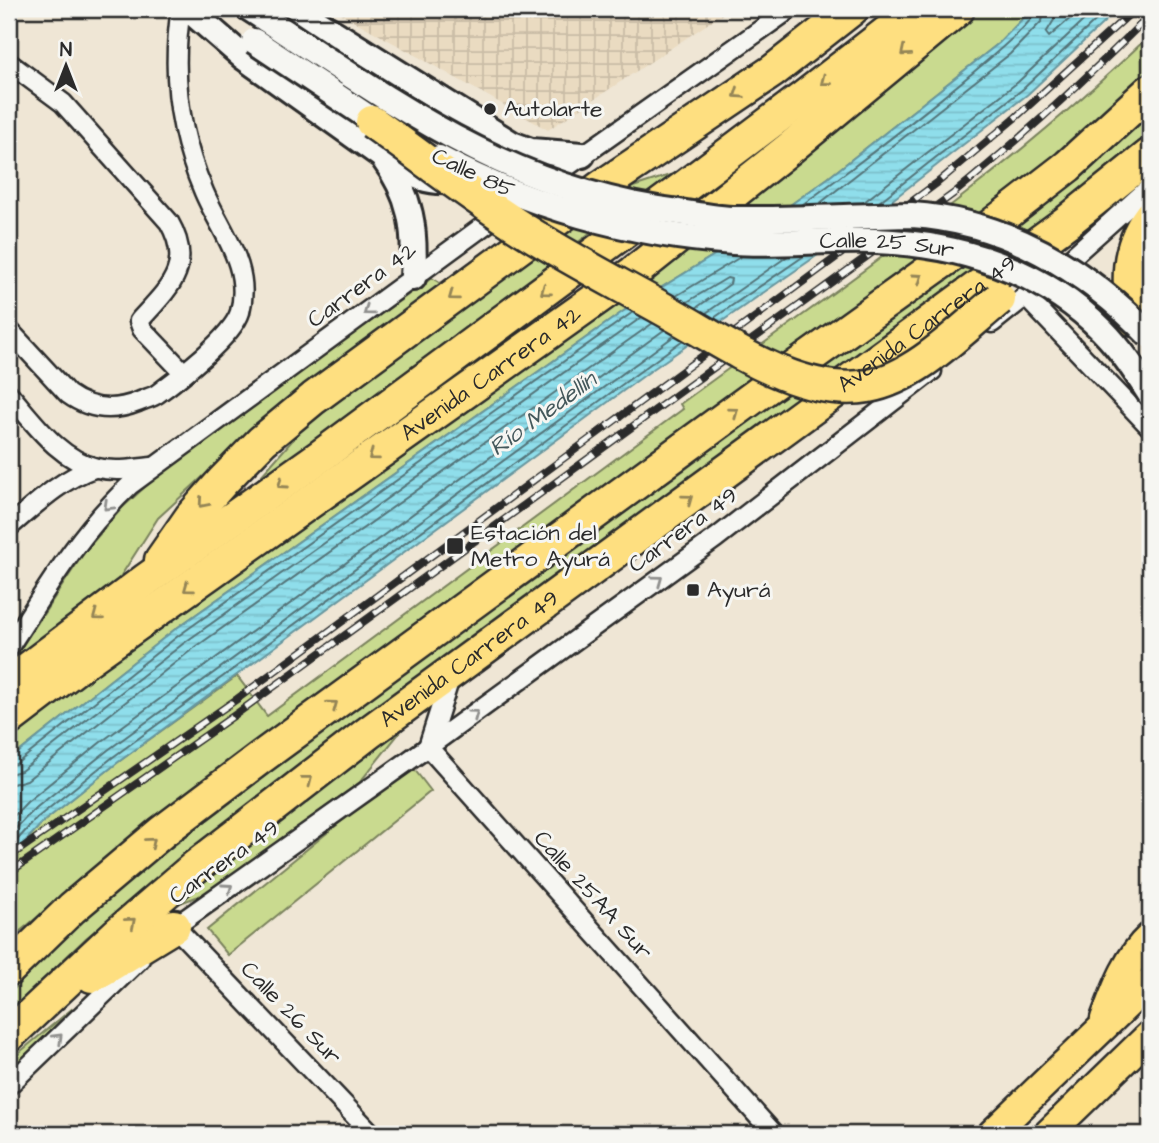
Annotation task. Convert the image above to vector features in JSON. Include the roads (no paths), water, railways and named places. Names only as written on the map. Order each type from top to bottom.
[{"type":"highway","points":[[147,579],[191,516],[223,481],[262,441],[314,398],[604,185],[773,71],[852,9]]},
{"type":"highway","name":"Avenida Carrera 42","points":[[9,683],[147,579],[322,455],[643,218],[917,9]]},
{"type":"highway","name":"Avenida Carrera 42","points":[[9,719],[76,668],[633,273],[958,9]]},
{"type":"highway","name":"Avenida Carrera 49","points":[[9,969],[72,908],[173,824],[772,383],[970,242],[1068,166],[1150,91]]},
{"type":"highway","points":[[372,122],[558,251],[747,356],[827,387],[852,388],[889,381],[912,370],[1012,298],[1150,169]]},
{"type":"highway","name":"Avenida Carrera 49","points":[[9,1035],[117,934],[195,867],[368,733],[1068,221],[1150,155]]},
{"type":"highway","points":[[1142,328],[1129,292],[1129,273],[1133,249],[1150,216]]},
{"type":"highway","points":[[37,1009],[174,926]]},
{"type":"main road","points":[[188,9],[242,56],[382,156],[427,181],[442,183],[460,180],[475,168],[485,148],[484,137],[475,122]]},
{"type":"main road","name":"Calle 85","points":[[203,9],[257,23],[444,133],[508,166],[561,187],[629,205],[730,219],[811,217]]},
{"type":"main road","points":[[296,9],[505,141],[531,151],[582,155]]},
{"type":"main road","name":"Calle 85","points":[[257,23],[372,122],[459,169],[513,193],[653,232],[733,242],[779,242]]},
{"type":"main road","points":[[382,156],[396,174],[411,211],[415,250],[412,278]]},
{"type":"main road","name":"Calle 25 Sur","points":[[811,217],[940,217],[1002,233],[1086,279],[1142,328]]},
{"type":"main road","name":"Calle 25 Sur","points":[[779,242],[876,241],[932,245],[972,254],[1018,272],[1047,287],[1102,330],[1120,350],[1150,394]]},
{"type":"main road","points":[[1101,1029],[1122,976],[1147,940]]},
{"type":"main road","points":[[992,1134],[1150,982]]},
{"type":"main road","points":[[1048,1134],[1150,1035]]},
{"type":"street","points":[[9,330],[68,394],[79,402],[107,409],[130,405],[154,396],[184,373],[229,331],[239,314],[243,295],[242,275],[235,253],[204,192],[179,104],[176,63],[181,9]]},
{"type":"street","name":"Carrera 42","points":[[9,647],[74,547],[101,513],[152,467],[582,155],[790,9]]},
{"type":"street","points":[[9,63],[62,103],[175,232],[180,258],[173,283],[139,321],[139,326],[184,373]]},
{"type":"street","name":"Carrera 49","points":[[9,1085],[174,926],[428,747],[728,528],[1150,187]]},
{"type":"street","points":[[1012,298],[1150,427]]},
{"type":"street","points":[[9,394],[61,451],[76,460],[94,468],[112,470],[152,467]]},
{"type":"street","points":[[9,527],[59,484],[94,468]]},
{"type":"street","points":[[428,747],[452,672]]},
{"type":"street","name":"Calle 25AA Sur","points":[[428,747],[774,1134]]},
{"type":"street","name":"Calle 26 Sur","points":[[174,926],[372,1134]]},
{"type":"water","name":"Río Medellín","points":[[1032,9],[1118,9],[1028,94],[854,230],[653,369],[117,763],[43,822],[9,859],[9,760],[174,630],[628,308],[755,230],[828,178],[999,43]]},
{"type":"railway","points":[[9,857],[237,699],[937,183],[1016,117],[1135,9]]},
{"type":"railway","points":[[9,873],[239,712],[953,194],[1054,107],[1150,15]]},
{"type":"place","name":"Autolarte","points":[[490,109]]},
{"type":"place","name":"Estación del Metro Ayurá","points":[[455,546]]},
{"type":"place","name":"Ayurá","points":[[693,590]]}]
